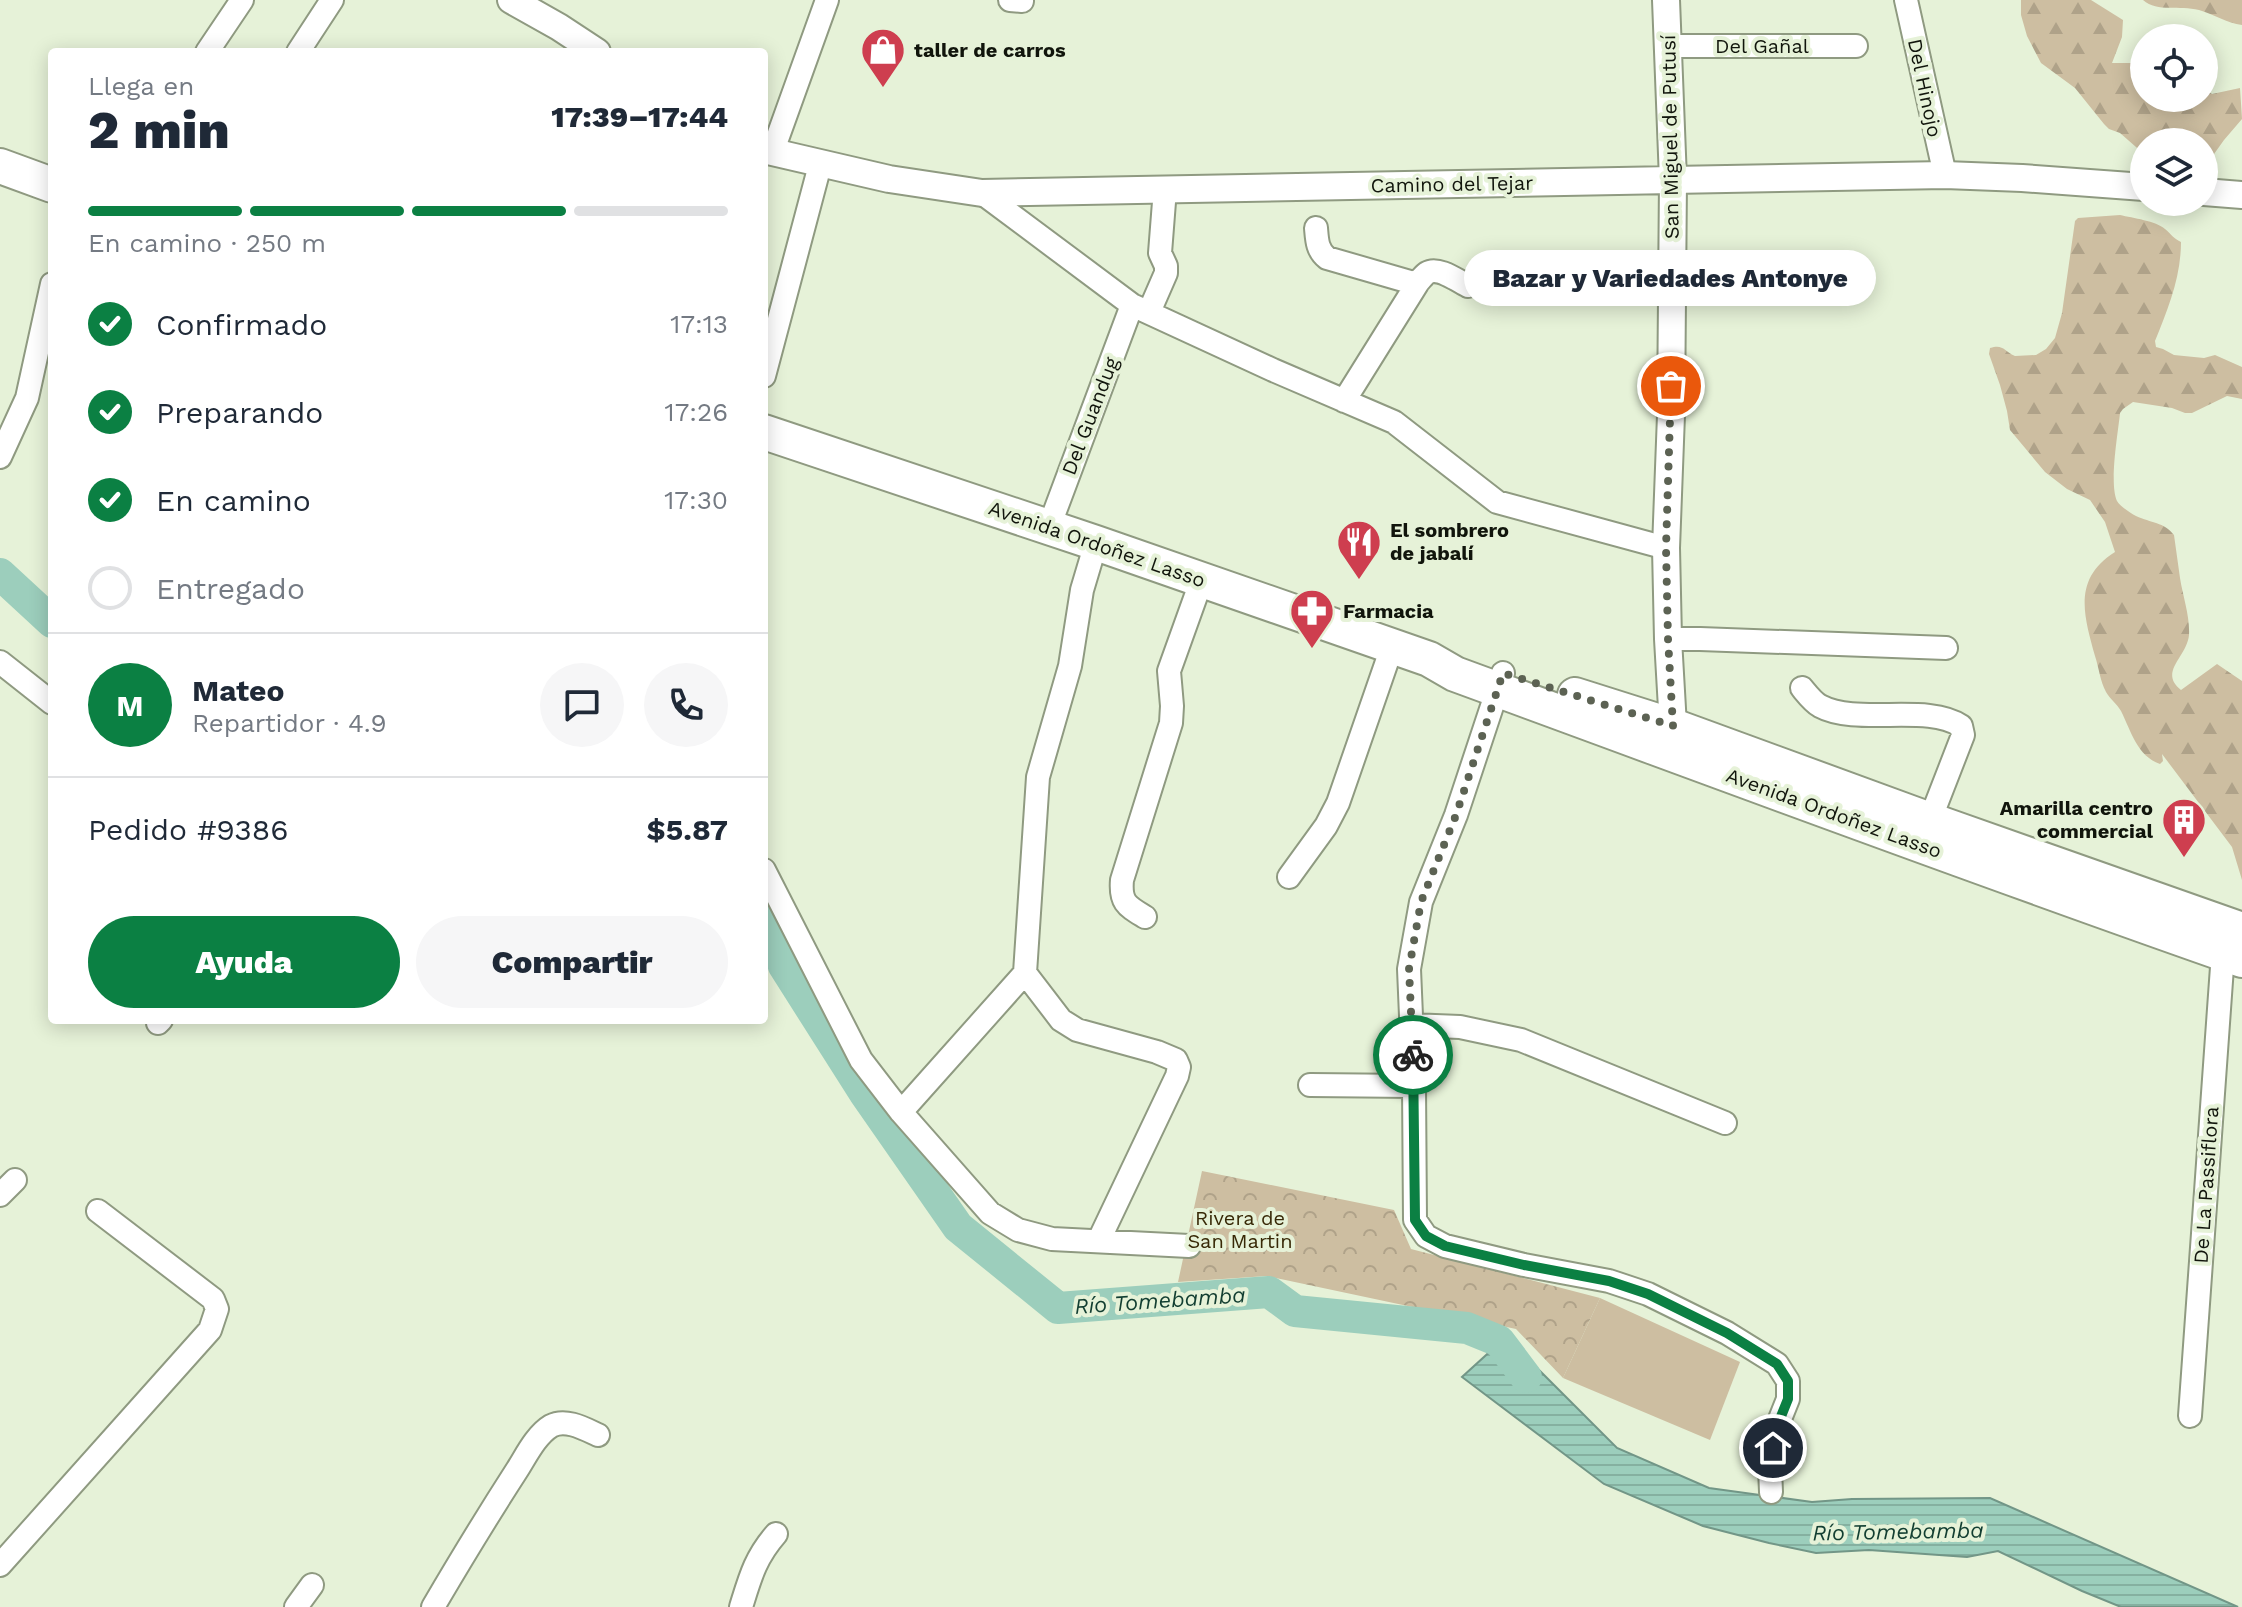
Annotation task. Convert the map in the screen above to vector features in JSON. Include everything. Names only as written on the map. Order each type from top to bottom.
[{"type":"main road","points":[[0,166],[48,184]]},
{"type":"main road","name":"Avenida Ordoñez Lasso","points":[[768,433],[1202,579],[1429,659],[1455,674],[1501,681],[1670,739],[1930,820],[2236,947]]},
{"type":"main road","name":"Avenida Ordoñez Lasso","points":[[1670,739],[1893,834],[2047,892],[2236,947]]},
{"type":"street","points":[[210,48],[242,0]]},
{"type":"street","points":[[301,48],[332,0]]},
{"type":"street","points":[[511,0],[591,48]]},
{"type":"street","points":[[768,152],[827,0]]},
{"type":"street","points":[[1010,0],[1022,1]]},
{"type":"street","name":"San Miguel de Putusí","points":[[1666,0],[1673,180],[1671,415],[1666,548],[1670,739]]},
{"type":"street","name":"Del Hinojo","points":[[1906,0],[1945,175]]},
{"type":"street","name":"Del Gañal","points":[[1668,46],[1856,46]]},
{"type":"street","name":"Camino del Tejar","points":[[768,152],[889,179],[982,193],[1945,175],[2130,186]]},
{"type":"street","points":[[768,361],[820,165]]},
{"type":"street","name":"Del Guandug","points":[[1049,527],[1140,308],[1166,273],[1160,253],[1165,189]]},
{"type":"street","points":[[982,193],[1140,308],[1394,422],[1497,502],[1666,548]]},
{"type":"street","points":[[2218,193],[2242,195]]},
{"type":"street","points":[[1316,228],[1318,248],[1327,258],[1417,284]]},
{"type":"street","points":[[1344,401],[1426,273],[1437,271],[1468,286]]},
{"type":"street","points":[[0,457],[27,398],[48,302]]},
{"type":"street","points":[[901,1112],[1025,973],[1038,777],[1070,666],[1082,590],[1096,543]]},
{"type":"street","points":[[1145,917],[1126,905],[1121,893],[1122,880],[1171,723],[1169,671],[1202,579]]},
{"type":"street","points":[[1668,639],[1946,648]]},
{"type":"street","points":[[1289,877],[1326,826],[1338,803],[1392,647]]},
{"type":"street","points":[[0,662],[48,700]]},
{"type":"street","points":[[1501,681],[1456,815],[1421,902],[1409,969],[1415,1220],[1426,1236],[1445,1246],[1609,1281],[1648,1294],[1727,1333],[1777,1364],[1788,1381],[1788,1399],[1776,1429],[1770,1468],[1771,1492]]},
{"type":"street","points":[[1802,688],[1817,705],[1831,710],[1936,717],[1953,720],[1961,726],[1963,735],[1930,820]]},
{"type":"street","points":[[768,878],[861,1060],[901,1112],[990,1213],[1018,1230],[1041,1237],[1189,1246]]},
{"type":"street","name":"De La Passiflora","points":[[2190,1416],[2236,947]]},
{"type":"street","points":[[1025,973],[1061,1020],[1077,1030],[1157,1052],[1176,1060],[1179,1067],[1099,1240]]},
{"type":"street","points":[[1410,1025],[1460,1027],[1521,1040],[1725,1123]]},
{"type":"street","points":[[1310,1085],[1414,1086]]},
{"type":"street","points":[[0,1565],[210,1330],[217,1309],[213,1299],[98,1211]]},
{"type":"street","points":[[433,1607],[518,1468],[550,1427],[561,1423],[598,1435]]},
{"type":"street","points":[[741,1607],[762,1549],[776,1534]]},
{"type":"street","points":[[296,1607],[312,1585]]},
{"type":"green space","points":[[2021,0],[2091,0],[2123,20],[2122,37],[2112,63],[2130,63],[2130,112],[2218,112],[2218,93],[2240,88],[2242,119],[2218,148],[2218,128],[2130,128],[2130,142],[2109,129],[2075,88],[2041,63],[2027,36],[2021,15]]},
{"type":"green space","points":[[2143,0],[2242,0],[2242,25],[2199,10],[2162,8]]},
{"type":"green space","points":[[2120,215],[2156,224],[2181,242],[2176,280],[2155,341],[2156,347],[2174,355],[2204,358],[2215,355],[2242,367],[2242,399],[2227,396],[2192,413],[2133,402],[2123,409],[2120,413],[2114,483],[2117,501],[2123,507],[2136,516],[2162,525],[2174,535],[2189,628],[2187,643],[2173,670],[2175,683],[2181,690],[2217,664],[2242,681],[2242,880],[2232,847],[2162,754],[2160,764],[2140,749],[2121,711],[2104,688],[2087,627],[2085,599],[2092,574],[2115,552],[2105,522],[2090,500],[2067,489],[2045,472],[2010,430],[1989,354],[1990,348],[1995,347],[2001,347],[2015,356],[2036,355],[2046,349],[2055,338],[2062,313],[2075,221],[2078,218]]},
{"type":"green space","name":"Rivera de San Martin","points":[[1202,1171],[1394,1210],[1411,1249],[1600,1298],[1563,1378],[1516,1329],[1267,1276],[1178,1282]]},
{"type":"green space","points":[[1600,1298],[1740,1362],[1710,1440],[1563,1378]]},
{"type":"water","points":[[1506,1337],[1617,1448],[1709,1488],[1812,1502],[1990,1498],[2238,1607],[2121,1607],[1998,1551],[1967,1557],[1869,1550],[1816,1553],[1703,1526],[1604,1484],[1462,1377]]},
{"type":"waterway","name":"Río Tomebamba","points":[[0,574],[48,618]]},
{"type":"waterway","name":"Río Tomebamba","points":[[768,919],[784,966],[864,1092],[958,1227],[1058,1308],[1269,1292],[1295,1311],[1467,1328],[1499,1341],[1526,1377]]},
{"type":"way so far","points":[[1413,1055],[1409,969],[1421,902],[1456,815],[1503,673],[1673,726],[1666,548],[1671,386]]},
{"type":"place","name":"taller de carros","points":[[883,89]]},
{"type":"place","name":"Bazar y Variedades Antonye","points":[[1671,386]]},
{"type":"place","name":"El sombrero de jabalí","points":[[1359,581]]},
{"type":"place","name":"Farmacia","points":[[1312,650]]},
{"type":"place","name":"Amarilla centro commercial","points":[[2184,859]]},
{"type":"route","points":[[1413,1055],[1415,1220],[1426,1236],[1445,1246],[1609,1281],[1648,1294],[1727,1333],[1777,1364],[1788,1381],[1788,1399],[1776,1429],[1773,1448]]}]
